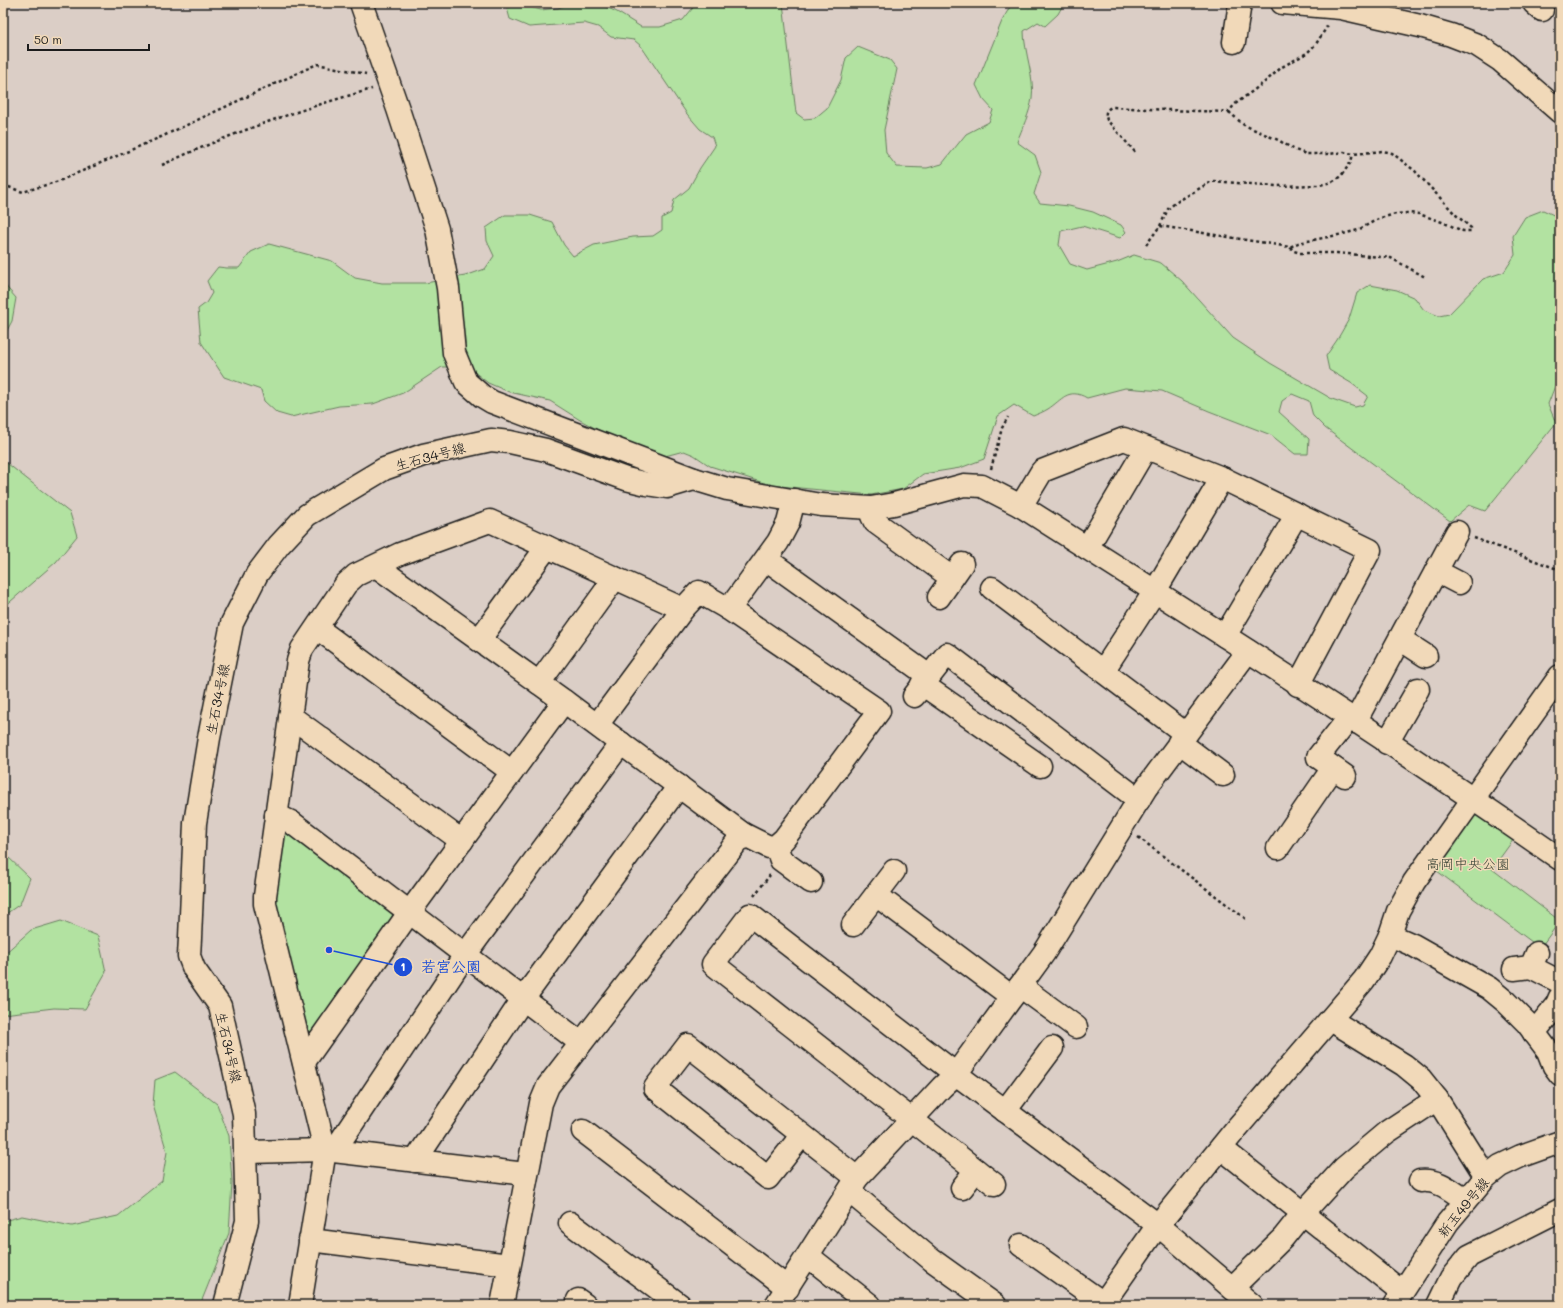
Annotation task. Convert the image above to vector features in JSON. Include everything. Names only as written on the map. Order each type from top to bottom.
[{"type":"street","points":[[361,3],[389,81],[437,230],[448,288],[454,353],[466,382],[482,396],[492,402],[694,479],[727,489],[822,505],[872,508],[894,504],[964,485],[982,486],[1021,506],[1248,650],[1298,685],[1473,799],[1560,859]]},
{"type":"street","points":[[1234,42],[1240,3]]},
{"type":"street","points":[[1283,3],[1341,6],[1420,26],[1451,35],[1477,45],[1500,60],[1560,112]]},
{"type":"street","points":[[1021,506],[1042,471],[1124,439],[1222,478],[1370,550],[1298,685]]},
{"type":"street","name":"生石34号線","points":[[225,1305],[247,1220],[244,1114],[220,1006],[194,969],[190,956],[195,823],[209,738],[232,624],[257,574],[279,545],[307,515],[384,468],[423,455],[490,440],[510,442],[546,450],[626,479],[667,488],[694,479]]},
{"type":"street","points":[[1087,548],[1146,448]]},
{"type":"street","points":[[1103,672],[1155,591],[1222,478]]},
{"type":"street","points":[[727,608],[735,601],[778,542],[788,523],[794,500]]},
{"type":"street","points":[[872,508],[872,516],[875,522],[957,571],[939,598]]},
{"type":"street","points":[[1225,636],[1297,514]]},
{"type":"street","points":[[329,1150],[304,1062],[265,904],[290,716],[298,661],[302,649],[346,584],[356,575],[400,554],[490,521],[683,609]]},
{"type":"street","points":[[1287,844],[1339,772],[1318,757],[1352,720],[1400,639],[1457,532]]},
{"type":"street","points":[[479,640],[547,547]]},
{"type":"street","points":[[766,559],[922,686],[1040,766]]},
{"type":"street","points":[[376,566],[564,701],[744,834],[779,853],[811,882]]},
{"type":"street","points":[[1436,571],[1459,583]]},
{"type":"street","points":[[539,683],[615,578]]},
{"type":"street","points":[[992,588],[1103,672],[1183,738],[1223,775]]},
{"type":"street","points":[[597,726],[683,609],[699,592],[727,608],[879,711],[784,839],[779,853]]},
{"type":"street","points":[[317,628],[512,772]]},
{"type":"street","points":[[1400,639],[1426,656]]},
{"type":"street","points":[[583,1132],[782,1296],[853,1185],[911,1120],[956,1074],[1016,992],[1044,953],[1139,800],[1248,650]]},
{"type":"street","points":[[922,686],[947,654],[1139,800]]},
{"type":"street","points":[[1021,1245],[1102,1304],[1158,1226],[1221,1148],[1364,980],[1380,956],[1390,935],[1398,911],[1414,882],[1560,676]]},
{"type":"street","points":[[1387,743],[1418,689]]},
{"type":"street","points":[[304,1062],[409,913],[564,701]]},
{"type":"street","points":[[290,716],[462,841]]},
{"type":"street","points":[[300,1305],[310,1240],[329,1150],[465,955],[621,743]]},
{"type":"street","points":[[415,1161],[523,999],[679,786]]},
{"type":"street","points":[[276,816],[291,822],[581,1043]]},
{"type":"street","points":[[502,1305],[526,1174],[541,1103],[548,1086],[744,834]]},
{"type":"street","points":[[853,925],[894,871]]},
{"type":"street","points":[[876,895],[1016,992],[1076,1027]]},
{"type":"street","points":[[994,1184],[713,964],[750,915],[956,1074],[1158,1226],[1252,1305]]},
{"type":"street","points":[[1390,935],[1413,945],[1489,988],[1506,1002],[1534,1033],[1548,1051],[1554,1066],[1560,1074]]},
{"type":"street","points":[[1528,963],[1560,982]]},
{"type":"street","points":[[1534,1033],[1557,1004],[1560,997]]},
{"type":"street","points":[[1331,1020],[1404,1065],[1421,1079],[1437,1099],[1486,1177]]},
{"type":"street","points":[[802,1134],[768,1178],[655,1088],[688,1045],[802,1134],[932,1260],[995,1305]]},
{"type":"street","points":[[1005,1111],[1052,1048]]},
{"type":"street","points":[[1232,1288],[1283,1238],[1303,1213],[1344,1168],[1367,1147],[1387,1132],[1437,1099]]},
{"type":"street","name":"新玉49号線","points":[[1398,1298],[1448,1222],[1486,1177],[1500,1166],[1521,1156],[1560,1142]]},
{"type":"street","points":[[1221,1148],[1303,1213],[1398,1298]]},
{"type":"street","points":[[245,1152],[329,1150],[526,1174]]},
{"type":"street","points":[[962,1188],[976,1170]]},
{"type":"street","points":[[1420,1181],[1430,1180],[1438,1182],[1466,1200]]},
{"type":"street","points":[[1438,1305],[1451,1278],[1470,1256],[1559,1213]]},
{"type":"street","points":[[570,1223],[680,1305]]},
{"type":"street","points":[[310,1240],[509,1265]]},
{"type":"street","points":[[808,1256],[870,1305]]},
{"type":"path","points":[[1229,112],[1234,105],[1266,81],[1282,66],[1306,53],[1324,33],[1341,6]]},
{"type":"path","points":[[3,185],[23,192],[59,181],[161,137],[317,64],[389,81]]},
{"type":"path","points":[[162,165],[206,144],[279,117],[389,81]]},
{"type":"path","points":[[1135,152],[1120,133],[1107,120],[1105,114],[1106,110],[1111,106],[1229,112],[1244,125],[1306,154],[1329,154],[1344,152],[1353,154],[1382,151],[1392,153],[1402,159],[1415,171],[1456,215],[1472,228],[1471,231],[1463,231],[1419,214],[1396,214],[1380,218],[1358,230],[1298,243],[1290,247]]},
{"type":"path","points":[[1146,245],[1160,226],[1168,209],[1175,203],[1212,181],[1276,186],[1320,185],[1332,182],[1341,176],[1351,162],[1353,154]]},
{"type":"path","points":[[1160,226],[1290,247],[1294,251],[1300,253],[1337,253],[1391,258],[1425,277]]},
{"type":"path","points":[[982,486],[994,463],[1002,428],[1008,417]]},
{"type":"path","points":[[1457,532],[1560,570]]},
{"type":"path","points":[[1123,826],[1246,919]]},
{"type":"path","points":[[750,915],[745,908],[779,853]]},
{"type":"green space","points":[[571,3],[597,3],[617,12],[641,27],[660,27],[683,20],[697,3],[783,3],[796,113],[804,119],[815,118],[827,108],[841,80],[846,58],[858,47],[890,60],[897,69],[884,130],[886,153],[897,167],[927,168],[942,164],[966,134],[989,122],[993,110],[983,99],[976,85],[1002,21],[1012,3],[1064,3],[1058,14],[1045,26],[1038,22],[1024,31],[1024,39],[1033,90],[1030,109],[1017,142],[1035,155],[1041,172],[1034,194],[1040,203],[1069,206],[1093,212],[1121,225],[1126,232],[1120,238],[1082,226],[1061,231],[1059,245],[1070,264],[1087,270],[1117,262],[1134,255],[1161,263],[1182,281],[1233,338],[1270,363],[1332,399],[1355,407],[1363,405],[1368,396],[1351,383],[1329,370],[1326,356],[1349,319],[1357,293],[1370,285],[1397,290],[1415,298],[1424,310],[1439,316],[1449,314],[1483,279],[1504,272],[1515,255],[1513,236],[1525,217],[1543,210],[1560,218],[1560,373],[1548,404],[1556,423],[1485,511],[1469,505],[1450,521],[1325,428],[1313,416],[1309,401],[1292,394],[1282,401],[1279,412],[1309,439],[1308,454],[1295,454],[1271,435],[1162,391],[1125,388],[1087,398],[1080,395],[1070,394],[1048,409],[1033,416],[1014,405],[998,416],[984,459],[960,468],[923,474],[903,489],[871,495],[770,485],[710,466],[694,455],[684,451],[665,456],[628,446],[580,420],[550,401],[509,392],[488,383],[468,367],[442,367],[403,393],[373,404],[339,406],[291,417],[277,413],[264,401],[261,390],[224,377],[201,342],[198,309],[206,303],[212,293],[207,281],[218,267],[239,268],[251,252],[269,244],[332,261],[355,278],[382,283],[425,283],[465,276],[485,269],[494,256],[487,241],[486,228],[505,215],[530,215],[552,222],[564,245],[573,256],[594,245],[633,237],[653,236],[662,230],[662,218],[671,213],[674,200],[689,188],[715,146],[712,137],[700,129],[687,114],[641,46],[634,40],[611,37],[598,27],[584,23],[529,27],[510,19],[507,8],[519,4],[541,10],[558,8]]},
{"type":"green space","points":[[3,283],[16,298],[12,321],[3,338]]},
{"type":"green space","points":[[3,460],[70,513],[77,536],[56,562],[3,608]]},
{"type":"green space","name":"高岡中央公園","points":[[1476,810],[1516,836],[1492,869],[1560,921],[1540,948],[1433,868]]},
{"type":"green space","points":[[292,830],[403,915],[306,1052],[274,926],[280,833]]},
{"type":"green space","points":[[3,855],[7,856],[30,878],[20,904],[3,916]]},
{"type":"green space","points":[[61,921],[98,936],[106,972],[85,1009],[54,1008],[3,1014],[3,955],[31,930]]},
{"type":"green space","points":[[175,1072],[217,1104],[229,1136],[232,1183],[229,1233],[200,1305],[3,1305],[3,1221],[22,1216],[72,1226],[118,1216],[162,1181],[167,1152],[153,1105],[155,1080]]},
{"type":"place","name":"若宮公園","points":[[329,950]]}]
